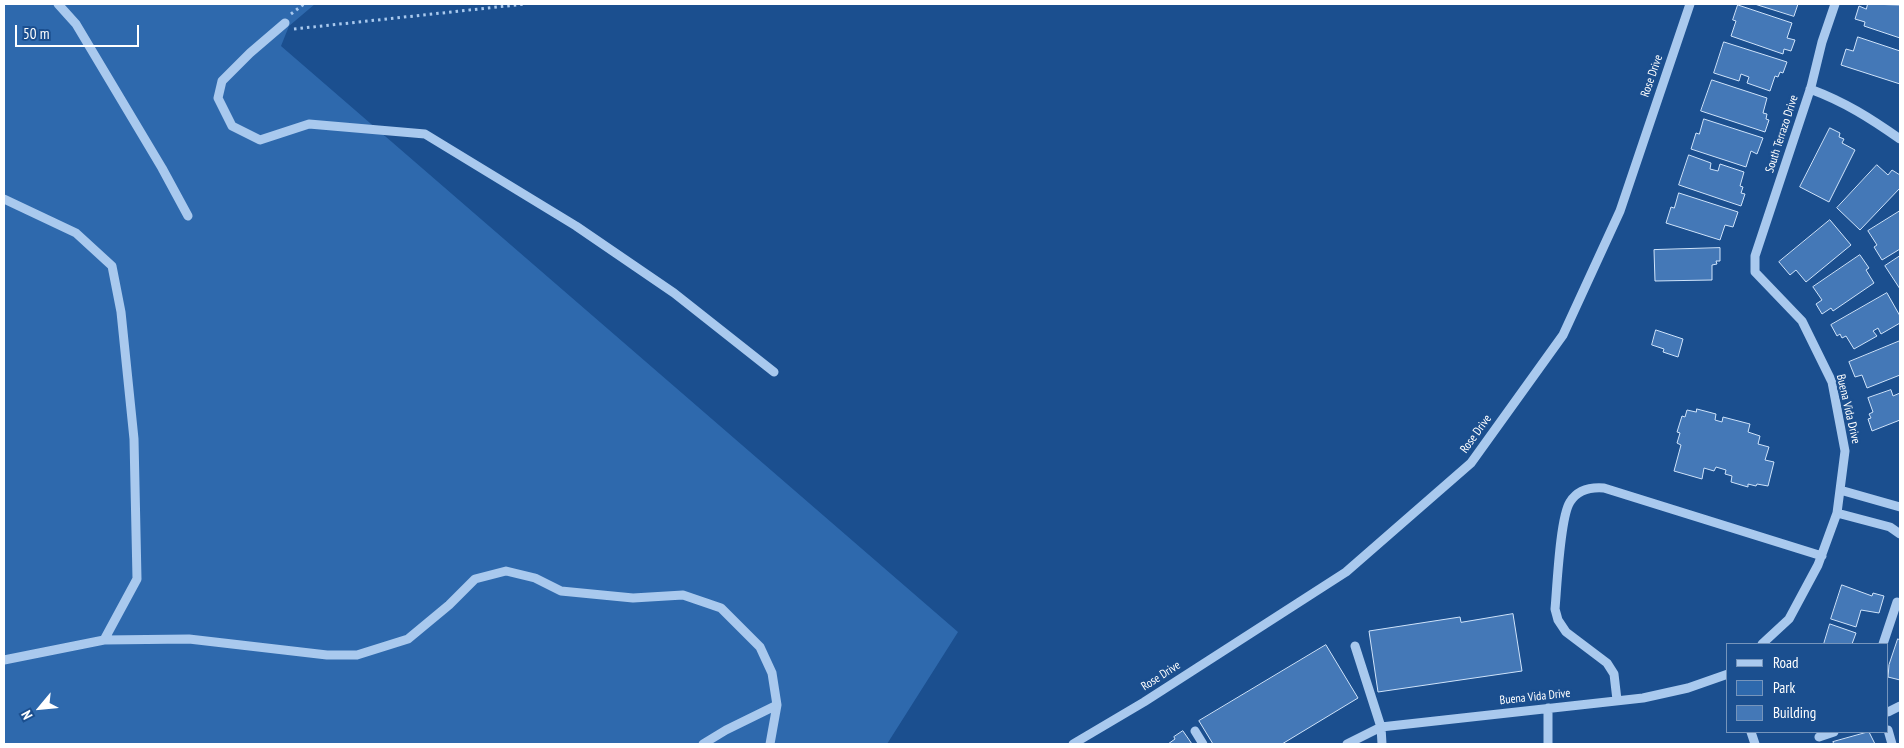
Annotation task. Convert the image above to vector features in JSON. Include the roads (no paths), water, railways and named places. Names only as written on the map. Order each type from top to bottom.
[{"type":"street","points":[[58,4],[76,24],[162,168],[188,216]]},
{"type":"street","name":"Rose Drive","points":[[1073,744],[1144,702],[1346,572],[1471,463],[1563,335],[1620,211],[1690,4]]},
{"type":"street","name":"South Terrazo Drive","points":[[1755,272],[1755,256],[1810,89],[1834,4]]},
{"type":"street","points":[[286,23],[222,81],[218,98],[232,126],[260,140],[309,124],[425,134],[576,226],[674,293],[774,372]]},
{"type":"street","points":[[1810,89],[1838,99],[1900,139]]},
{"type":"street","points":[[4,199],[76,233],[112,266],[121,312],[134,439],[137,579],[104,640]]},
{"type":"street","name":"Buena Vida Drive","points":[[1755,272],[1802,321],[1832,382],[1845,451],[1837,514],[1822,556],[1789,619],[1763,643]]},
{"type":"street","points":[[1617,700],[1614,674],[1607,663],[1566,632],[1558,620],[1555,609],[1564,522],[1570,502],[1578,493],[1591,487],[1604,488],[1822,556]]},
{"type":"street","points":[[1840,490],[1900,507]]},
{"type":"street","points":[[1837,514],[1890,527],[1900,534]]},
{"type":"street","points":[[4,660],[104,640],[189,640],[327,655],[357,655],[408,639],[476,579],[506,571],[535,578],[561,591],[633,598],[683,595],[721,608],[760,647],[772,673],[777,705],[770,744]]},
{"type":"street","points":[[1883,643],[1897,602]]},
{"type":"street","points":[[1356,646],[1381,727],[1382,744]]},
{"type":"street","name":"Buena Vida Drive","points":[[1347,744],[1381,727],[1643,698],[1688,688],[1726,675]]},
{"type":"street","points":[[703,744],[726,730],[777,705]]},
{"type":"street","points":[[1548,708],[1548,744]]},
{"type":"street","points":[[1195,731],[1203,744]]},
{"type":"street","points":[[1819,737],[1831,733]]}]
